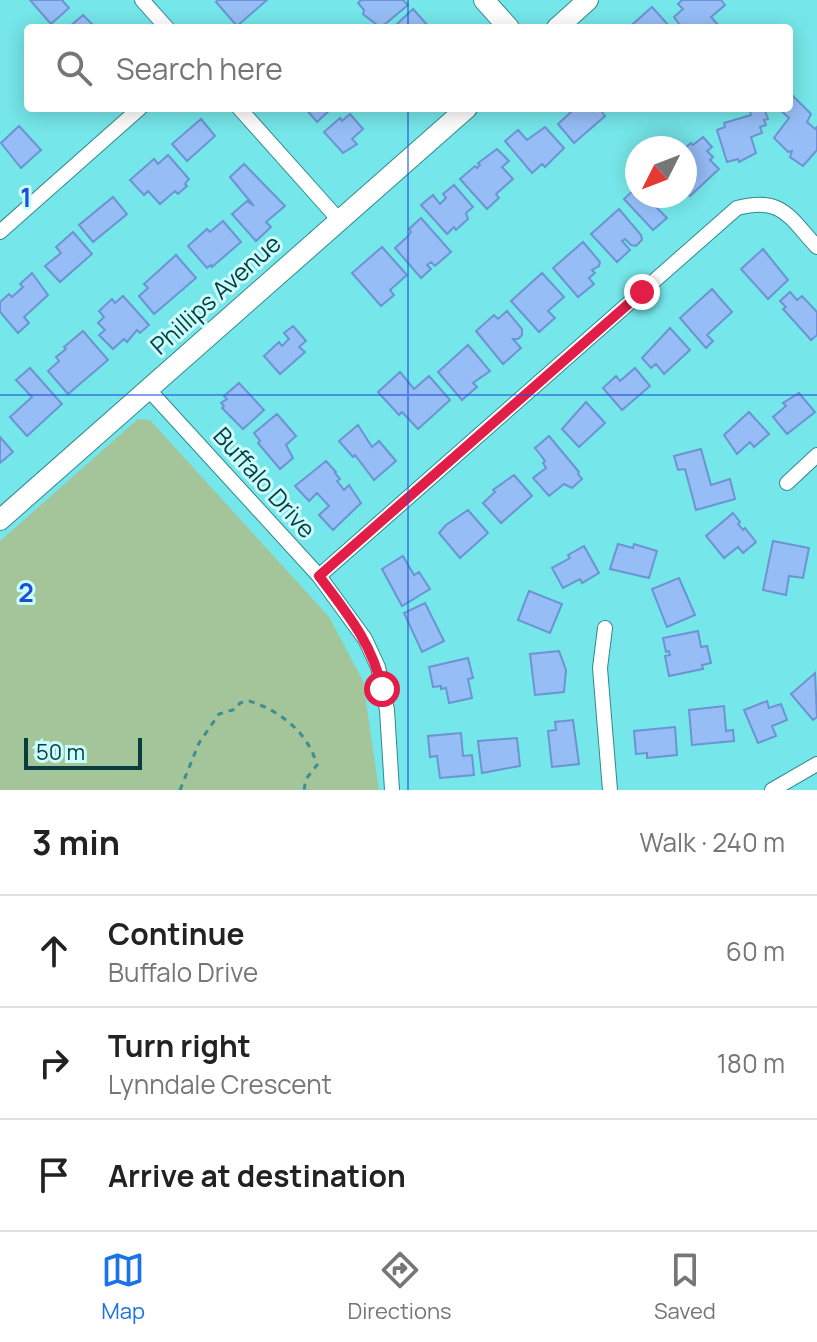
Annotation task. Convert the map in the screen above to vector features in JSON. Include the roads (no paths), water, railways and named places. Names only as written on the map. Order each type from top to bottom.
[{"type":"street","points":[[142,0],[163,24]]},
{"type":"street","points":[[484,0],[505,24]]},
{"type":"street","points":[[561,24],[588,0]]},
{"type":"street","points":[[2,227],[135,112]]},
{"type":"street","points":[[243,112],[339,220]]},
{"type":"street","name":"Phillips Avenue","points":[[0,520],[462,112]]},
{"type":"street","points":[[319,576],[737,208],[760,202],[783,210],[817,247]]},
{"type":"street","name":"Buffalo Drive","points":[[149,390],[319,576],[365,639],[378,667],[387,710],[392,790]]},
{"type":"street","points":[[787,483],[817,455]]},
{"type":"street","points":[[605,628],[600,668],[610,790]]},
{"type":"street","points":[[772,790],[817,764]]}]
